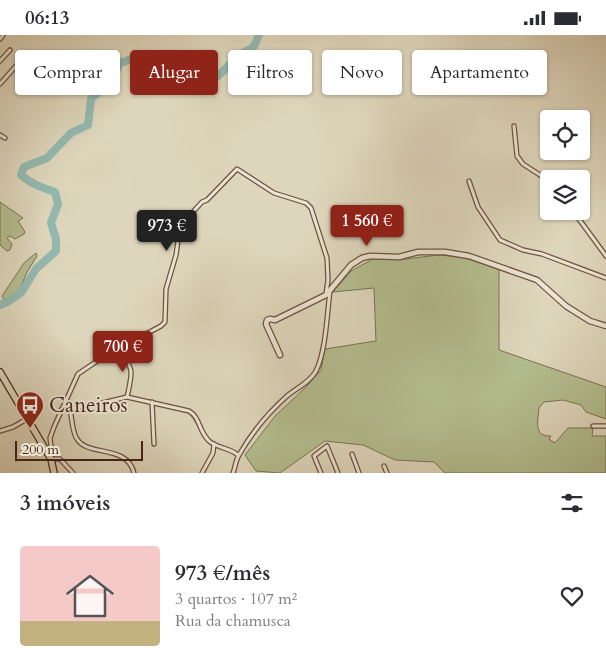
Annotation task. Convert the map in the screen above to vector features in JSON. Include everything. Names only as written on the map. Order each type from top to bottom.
[{"type":"main road","points":[[0,372],[47,451],[54,473]]},
{"type":"street","points":[[0,39],[4,35]]},
{"type":"street","points":[[0,61],[10,50]]},
{"type":"street","points":[[0,83],[15,66]]},
{"type":"street","points":[[514,126],[517,156],[523,164],[540,175]]},
{"type":"street","points":[[0,135],[5,138]]},
{"type":"street","points":[[47,451],[50,450],[50,438],[78,374],[120,348],[155,330],[165,322],[166,289],[176,255],[180,226],[237,169],[274,193],[306,203],[310,208],[327,258],[328,280],[326,295]]},
{"type":"street","points":[[469,181],[478,207],[500,241],[523,250],[542,254],[606,278]]},
{"type":"street","points":[[579,220],[606,257]]},
{"type":"street","points":[[280,355],[266,324],[267,320],[275,320],[326,295],[350,265],[370,256],[399,257],[418,252],[445,251],[470,255],[537,280],[566,306],[590,321],[606,326]]},
{"type":"street","points":[[233,473],[238,455],[256,428],[279,404],[311,378],[316,371],[324,338],[330,291]]},
{"type":"street","points":[[120,348],[132,373],[127,397]]},
{"type":"street","points":[[61,410],[127,397],[152,402],[194,414],[205,436],[214,444],[238,455]]},
{"type":"street","points":[[152,402],[154,444]]},
{"type":"street","points":[[70,409],[76,439],[83,446],[121,457],[130,464],[134,473]]},
{"type":"street","points":[[0,431],[28,419]]},
{"type":"street","points":[[593,426],[606,425]]},
{"type":"street","points":[[202,473],[213,453],[214,444]]},
{"type":"street","points":[[320,473],[314,456],[327,446],[338,473]]},
{"type":"street","points":[[352,454],[359,473]]},
{"type":"street","points":[[51,459],[60,459],[74,473]]},
{"type":"street","points":[[384,466],[387,473]]},
{"type":"green space","points":[[0,202],[23,218],[18,221],[25,232],[15,239],[10,236],[7,238],[12,244],[10,250],[7,251],[0,245]]},
{"type":"green space","points":[[36,253],[37,256],[27,272],[19,291],[13,297],[4,299],[2,296],[24,263]]},
{"type":"green space","points":[[438,255],[461,257],[499,268],[499,350],[606,387],[606,419],[586,412],[581,405],[563,400],[544,402],[539,408],[538,427],[541,434],[551,436],[549,439],[555,443],[568,428],[593,428],[592,436],[606,436],[606,473],[445,473],[434,462],[395,460],[363,445],[325,441],[280,473],[256,471],[245,455],[275,416],[321,370],[325,349],[376,341],[374,288],[333,292],[351,271],[373,259],[406,259]]},
{"type":"waterway","points":[[0,305],[21,293],[36,269],[56,251],[56,239],[51,223],[58,204],[55,192],[37,185],[21,175],[24,167],[47,158],[71,133],[88,125],[91,99],[99,92],[108,88],[120,63],[151,55],[161,55],[178,62],[191,81],[205,83],[217,77],[239,55],[252,48],[259,35]]},
{"type":"place","name":"Caneiros","points":[[30,429]]}]
